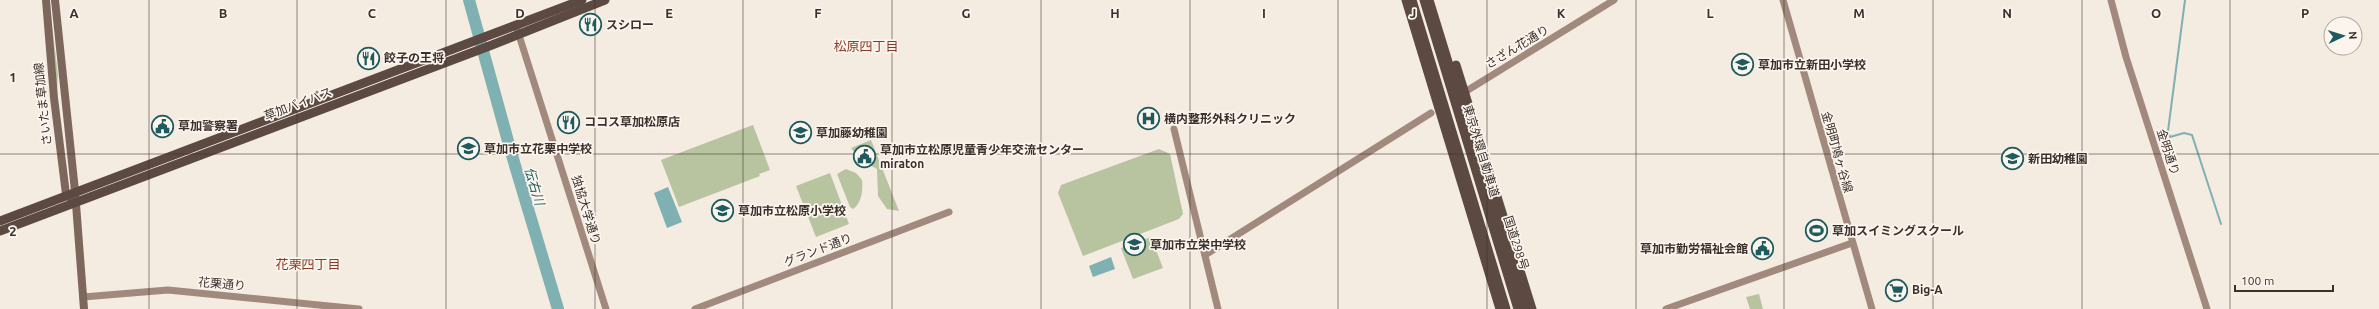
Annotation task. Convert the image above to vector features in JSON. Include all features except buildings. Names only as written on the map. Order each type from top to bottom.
[{"type":"highway","name":"草加バイパス","points":[[0,220],[582,0]]},
{"type":"highway","name":"草加バイパス","points":[[0,231],[519,35],[605,0]]},
{"type":"highway","points":[[1406,0],[1429,80],[1500,309]]},
{"type":"highway","name":"東京外環自動車道","points":[[1412,0],[1506,309]]},
{"type":"highway","name":"東京外環自動車道","points":[[1424,0],[1518,309]]},
{"type":"highway","points":[[1429,0],[1456,65],[1532,309]]},
{"type":"highway","name":"国道298号","points":[[1429,0],[1524,309]]},
{"type":"highway","points":[[1429,80],[1444,142],[1495,309]]},
{"type":"main road","name":"さいたま草加線","points":[[46,0],[54,98],[66,194]]},
{"type":"main road","name":"さいたま草加線","points":[[55,0],[75,191],[84,309]]},
{"type":"main road","points":[[66,194],[75,202]]},
{"type":"street","name":"さざん花通り","points":[[1470,88],[1614,0]]},
{"type":"street","name":"金明町鳩ヶ谷線","points":[[1783,0],[1872,309]]},
{"type":"street","name":"金明通り","points":[[2111,0],[2126,57],[2207,309]]},
{"type":"street","name":"独協大学通り","points":[[516,25],[606,309]]},
{"type":"street","points":[[1205,255],[1431,113]]},
{"type":"street","points":[[1174,130],[1218,309]]},
{"type":"street","name":"グランド通り","points":[[694,309],[949,212]]},
{"type":"street","points":[[1666,309],[1852,243]]},
{"type":"street","name":"花栗通り","points":[[83,297],[168,290],[324,304],[359,309]]},
{"type":"green space","points":[[49,0],[58,75],[57,91]]},
{"type":"green space","points":[[753,125],[770,170],[759,174],[760,176],[679,207],[661,160]]},
{"type":"green space","points":[[871,140],[899,211],[887,209],[878,196],[877,169],[866,163],[862,155],[855,153],[851,148]]},
{"type":"green space","points":[[1159,149],[1170,154],[1183,214],[1179,219],[1083,256],[1058,193],[1061,185]]},
{"type":"green space","points":[[846,169],[856,173],[862,180],[860,200],[853,209],[850,207],[837,174]]},
{"type":"green space","points":[[830,173],[849,224],[816,237],[796,186]]},
{"type":"green space","points":[[1151,237],[1163,268],[1133,279],[1121,248]]},
{"type":"green space","points":[[1759,294],[1763,309],[1750,309],[1746,297]]},
{"type":"water","points":[[668,187],[682,222],[667,228],[654,193]]},
{"type":"water","points":[[1111,257],[1115,269],[1093,277],[1089,266]]},
{"type":"waterway","name":"伝右川","points":[[469,0],[511,152],[558,309]]},
{"type":"waterway","points":[[2185,0],[2168,131],[2170,137],[2184,133],[2192,135],[2221,224]]},
{"type":"place","name":"スシロー","points":[[591,25]]},
{"type":"place","name":"餃子の王将","points":[[368,58]]},
{"type":"place","name":"草加市立新田小学校","points":[[1742,65]]},
{"type":"place","name":"横内整形外科クリニック","points":[[1148,119]]},
{"type":"place","name":"ココス草加松原店","points":[[568,122]]},
{"type":"place","name":"草加警察署","points":[[163,126]]},
{"type":"place","name":"草加藤幼稚園","points":[[800,133]]},
{"type":"place","name":"草加市立花栗中学校","points":[[468,149]]},
{"type":"place","name":"草加市立松原児童青少年交流センター miraton","points":[[864,157]]},
{"type":"place","name":"新田幼稚園","points":[[2013,159]]},
{"type":"place","name":"草加市立松原小学校","points":[[723,211]]},
{"type":"place","name":"草加スイミングスクール","points":[[1817,231]]},
{"type":"place","name":"草加市立栄中学校","points":[[1134,245]]},
{"type":"place","name":"草加市勤労福祉会館","points":[[1763,249]]},
{"type":"place","name":"Big-A","points":[[1897,290]]},
{"type":"district","name":"松原四丁目","points":[[866,46]]},
{"type":"district","name":"花栗四丁目","points":[[308,264]]}]
